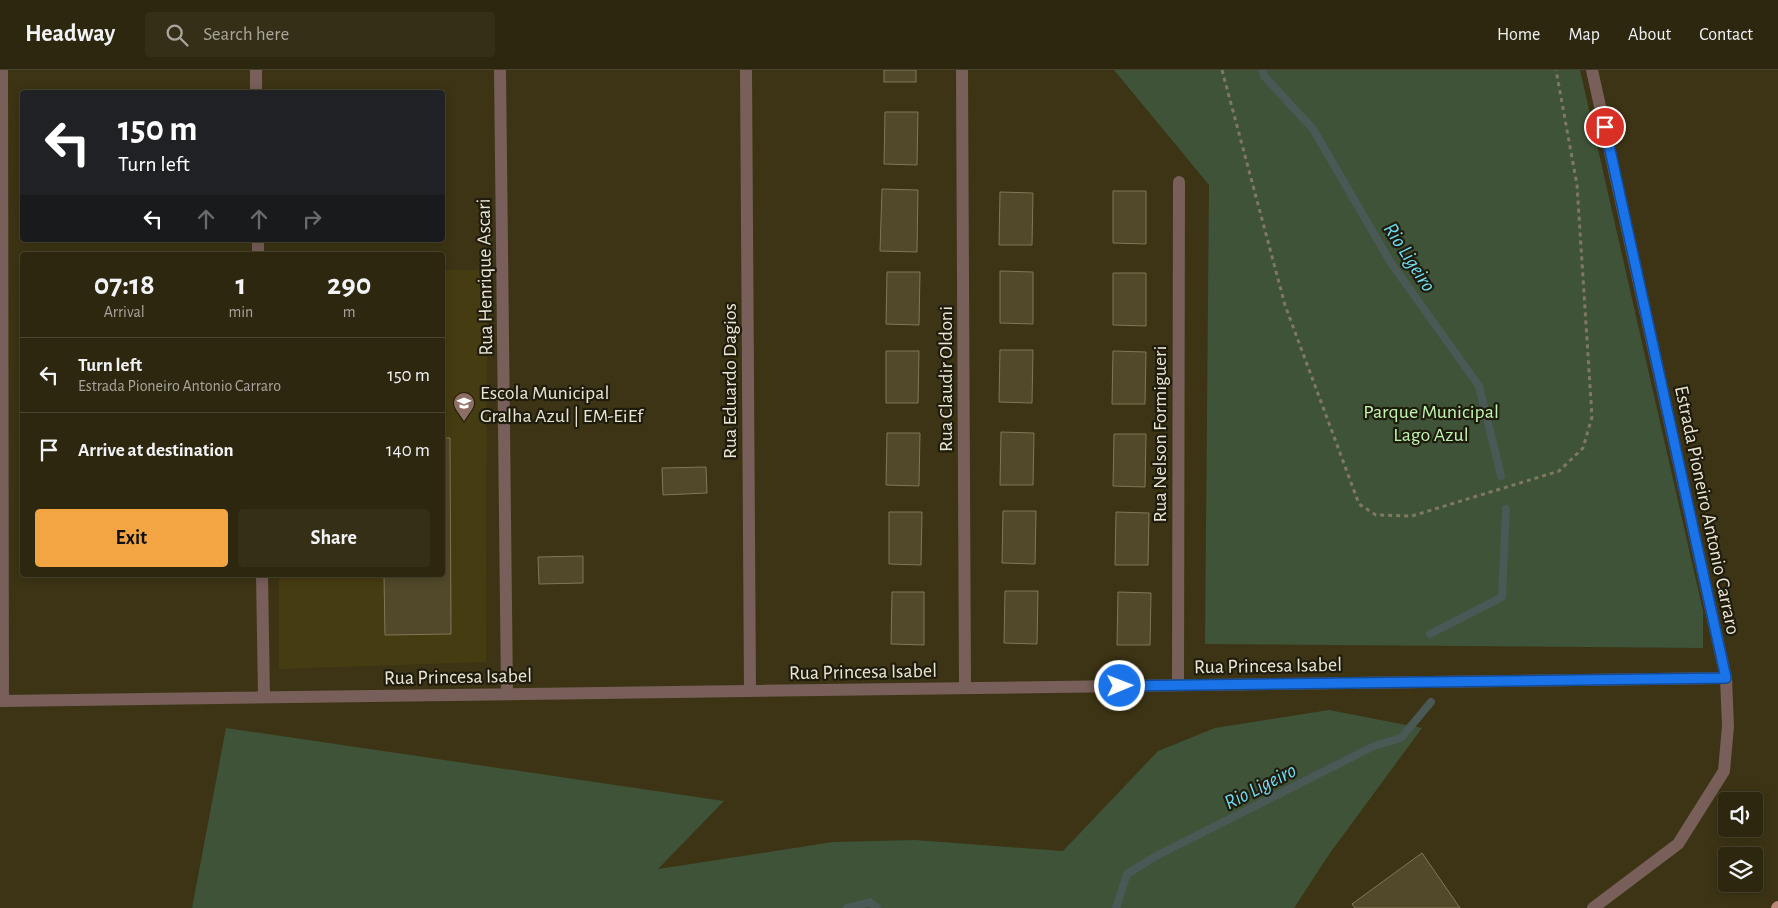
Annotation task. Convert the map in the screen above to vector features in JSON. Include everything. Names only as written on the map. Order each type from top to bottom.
[{"type":"street","points":[[1,701],[2,70]]},
{"type":"street","points":[[256,70],[256,90]]},
{"type":"street","name":"Rua Henrique Ascari","points":[[500,70],[507,694]]},
{"type":"street","name":"Rua Eduardo Dagios","points":[[746,70],[750,691]]},
{"type":"street","name":"Rua Claudir Oldoni","points":[[962,70],[965,688]]},
{"type":"street","name":"Estrada Pioneiro Antonio Carraro","points":[[1592,70],[1726,678],[1728,726],[1724,771],[1678,844],[1593,908]]},
{"type":"street","name":"Rua Nelson Formigueri","points":[[1178,685],[1179,182]]},
{"type":"street","points":[[262,577],[264,697]]},
{"type":"street","name":"Rua Princesa Isabel","points":[[1,701],[1726,678]]},
{"type":"path","points":[[1222,70],[1285,305],[1359,504],[1376,515],[1412,516],[1559,471],[1583,448],[1592,417],[1578,185],[1556,70]]},
{"type":"shaded area","name":"Escola Municipal Gralha Azul | EM-EiEf","points":[[445,270],[487,270],[486,662],[279,669],[279,577],[445,577]]},
{"type":"green space","name":"Parque Municipal Lago Azul","points":[[1114,70],[1580,70],[1703,611],[1703,648],[1205,644],[1209,185]]},
{"type":"green space","points":[[1329,710],[1422,728],[1330,853],[1294,908],[192,908],[226,728],[724,801],[658,869],[833,842],[915,840],[1063,851],[1158,751],[1215,728]]},
{"type":"building","points":[[884,70],[916,70],[916,82],[884,82]]},
{"type":"building","points":[[885,112],[918,112],[917,165],[884,164]]},
{"type":"building","points":[[882,189],[918,190],[917,252],[880,251]]},
{"type":"building","points":[[1113,191],[1146,191],[1146,244],[1113,243]]},
{"type":"building","points":[[1000,192],[1033,193],[1032,245],[999,245]]},
{"type":"building","points":[[1000,271],[1033,272],[1033,324],[1000,323]]},
{"type":"building","points":[[887,272],[920,272],[919,325],[886,324]]},
{"type":"building","points":[[1113,273],[1146,273],[1146,326],[1113,325]]},
{"type":"building","points":[[1000,350],[1033,350],[1032,403],[999,402]]},
{"type":"building","points":[[886,351],[919,351],[918,403],[886,403]]},
{"type":"building","points":[[1113,351],[1146,352],[1145,404],[1112,404]]},
{"type":"building","points":[[1001,432],[1034,433],[1033,485],[1000,485]]},
{"type":"building","points":[[887,433],[920,433],[919,486],[886,485]]},
{"type":"building","points":[[1114,434],[1146,434],[1145,487],[1113,486]]},
{"type":"building","points":[[445,438],[450,438],[451,634],[385,635],[384,577],[445,577]]},
{"type":"building","points":[[706,467],[707,493],[663,495],[662,468]]},
{"type":"building","points":[[1003,511],[1036,511],[1035,564],[1002,563]]},
{"type":"building","points":[[889,512],[922,512],[921,565],[889,564]]},
{"type":"building","points":[[1116,512],[1149,513],[1148,565],[1115,565]]},
{"type":"building","points":[[583,556],[583,583],[539,584],[538,557]]},
{"type":"building","points":[[1005,591],[1038,591],[1037,644],[1004,643]]},
{"type":"building","points":[[892,592],[924,592],[924,645],[891,644]]},
{"type":"building","points":[[1118,592],[1151,593],[1150,645],[1117,645]]},
{"type":"building","points":[[1422,853],[1460,908],[1355,908],[1352,904]]},
{"type":"waterway","name":"Rio Ligeiro","points":[[1263,70],[1264,76],[1313,129],[1391,263],[1479,386],[1501,476]]},
{"type":"waterway","name":"Rio Ligeiro","points":[[1430,634],[1502,597],[1506,509]]},
{"type":"waterway","name":"Rio Ligeiro","points":[[1116,908],[1127,874],[1156,856],[1374,746],[1401,738],[1431,702]]},
{"type":"waterway","name":"Rio Ligeiro","points":[[847,908],[870,902],[877,908]]},
{"type":"place","name":"Escola Municipal Gralha Azul | EM-EiEf","points":[[464,422]]},
{"type":"route","points":[[1120,686],[1726,678],[1605,127]]}]
